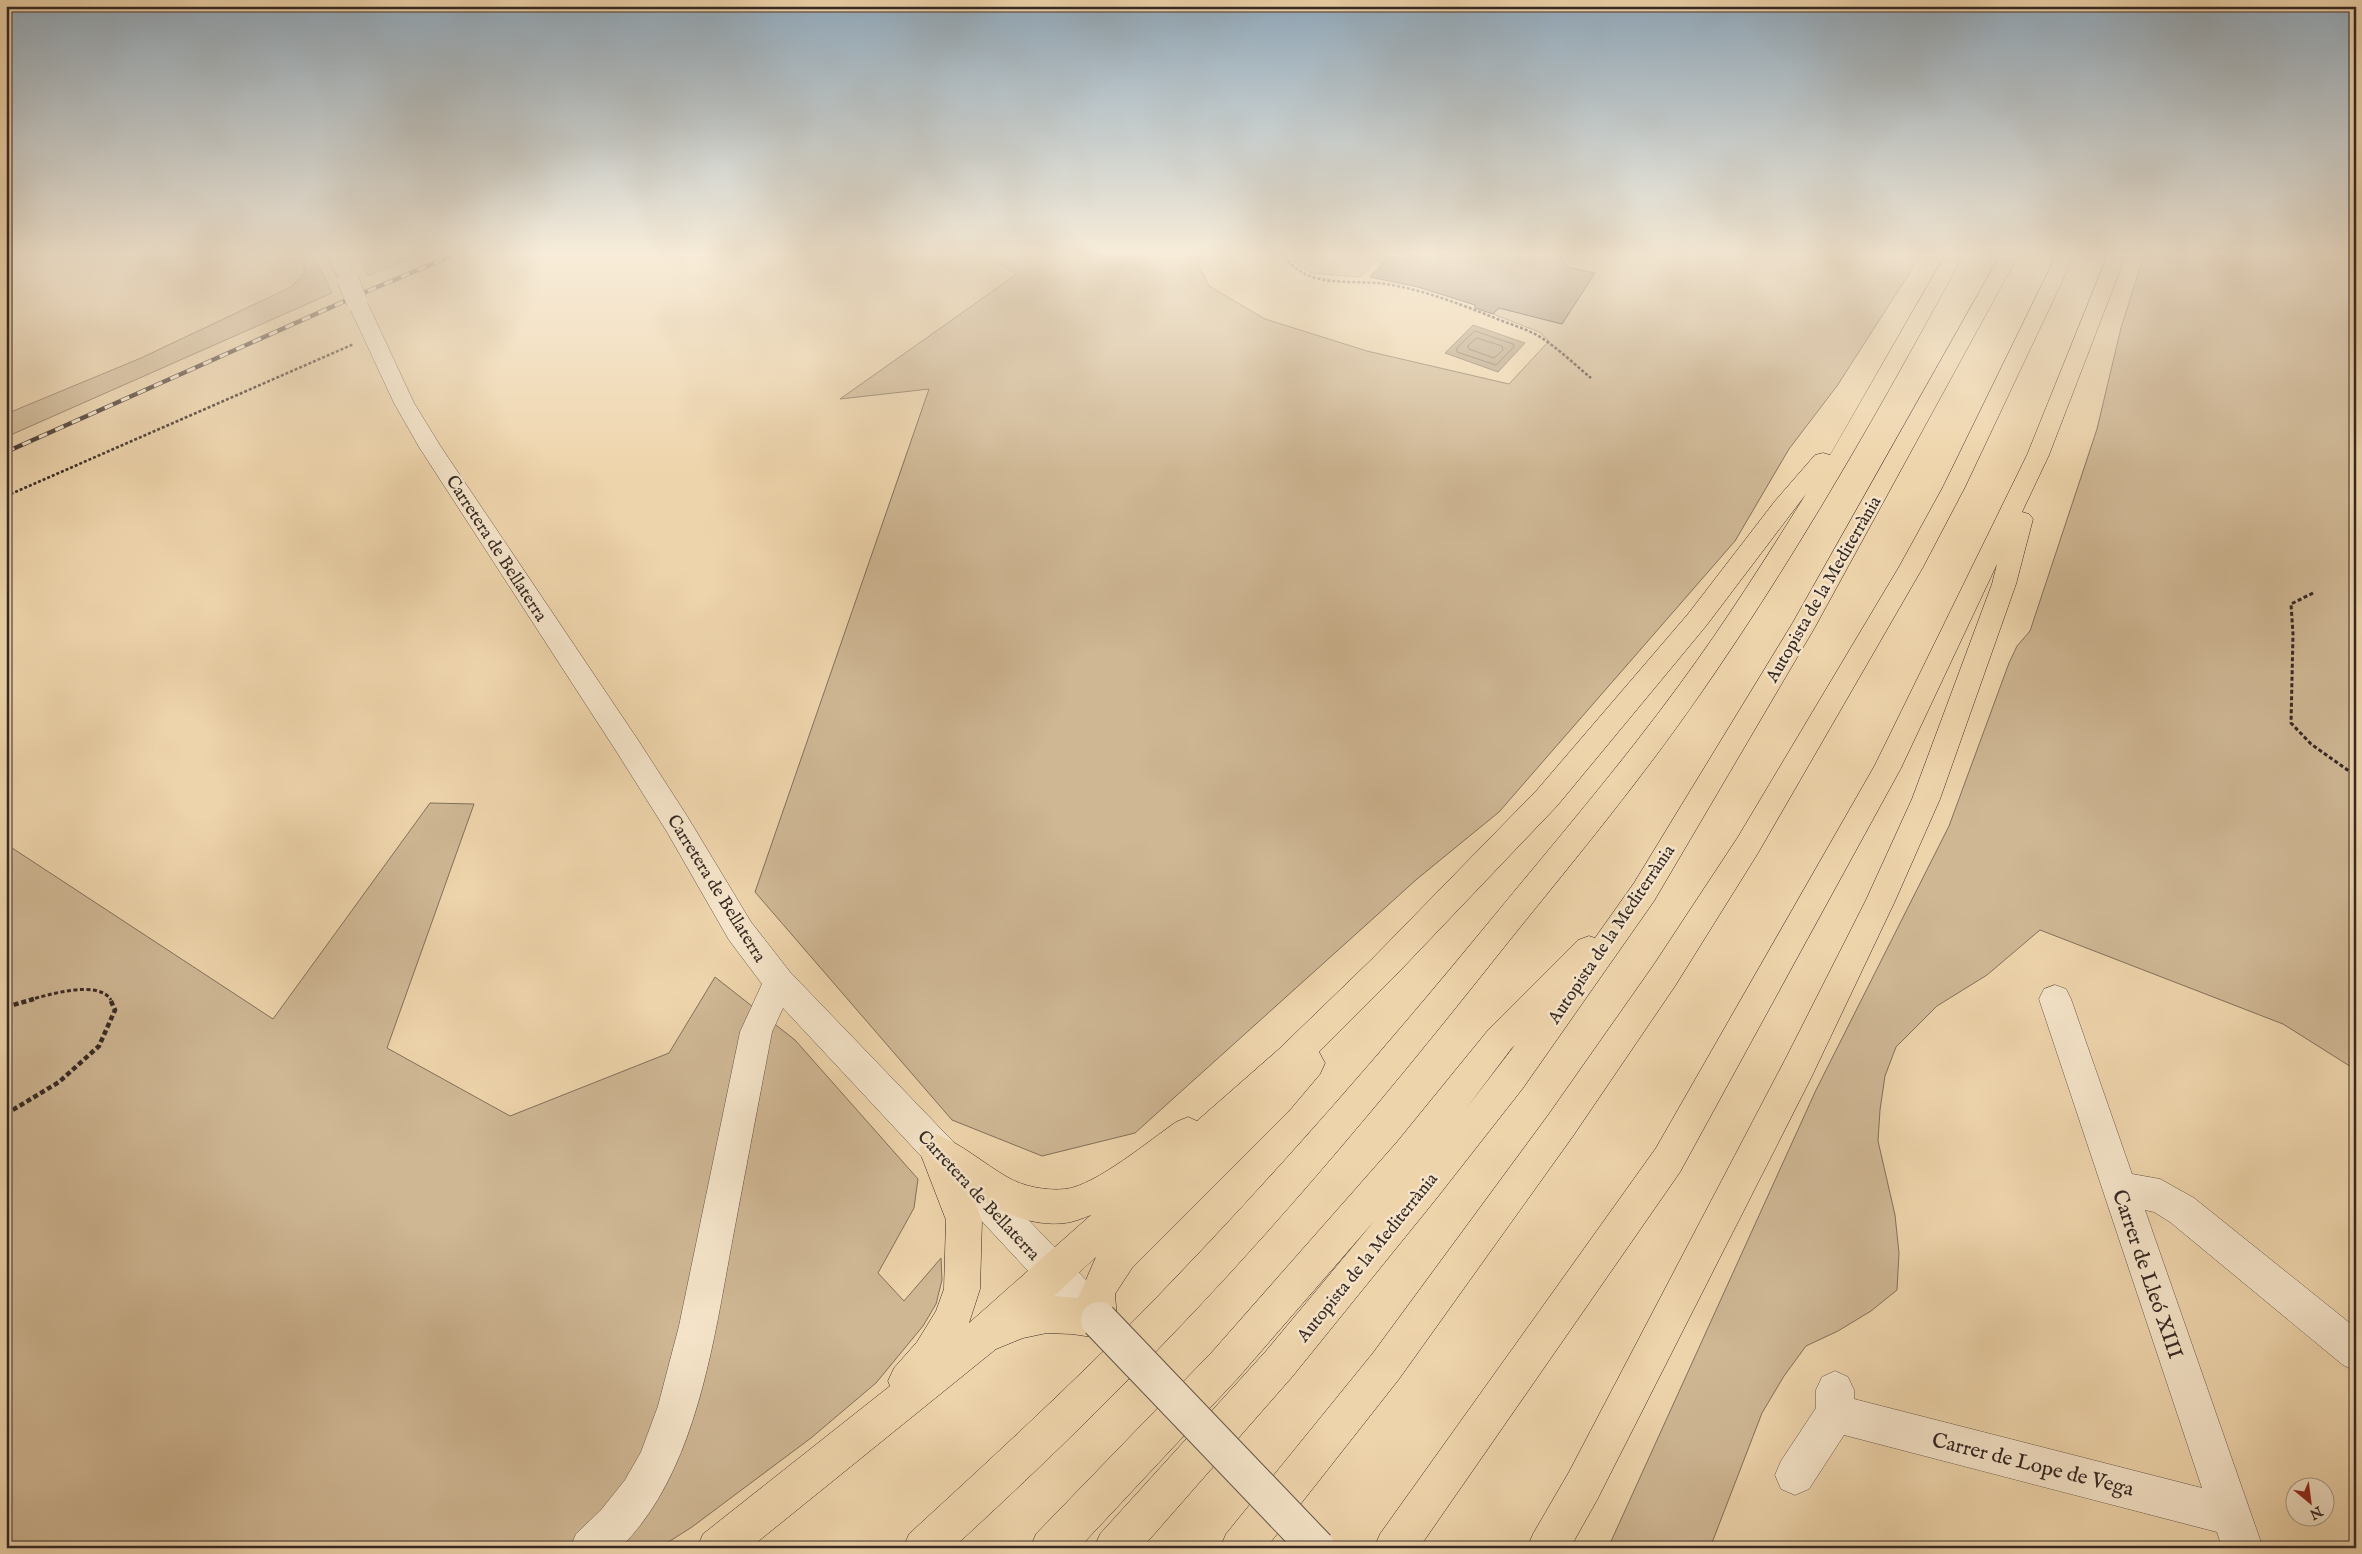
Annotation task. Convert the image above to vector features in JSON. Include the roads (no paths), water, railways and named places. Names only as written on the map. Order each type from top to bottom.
[{"type":"highway","points":[[923,1548],[1005,1474],[1171,1309],[1338,1124],[1466,974],[1689,690],[1806,511],[1915,325]]},
{"type":"highway","name":"Autopista de la Mediterrània","points":[[1114,1548],[1279,1364],[1517,1070],[1581,982],[1644,892],[1807,619],[1971,325]]},
{"type":"highway","points":[[1240,1548],[1386,1366],[1539,1156],[1664,976],[1748,845],[1911,567],[1954,487],[2032,325]]},
{"type":"highway","points":[[1394,1548],[1668,1160],[1887,768],[2038,455],[2089,325]]},
{"type":"highway","points":[[717,1548],[970,1347],[1290,1059],[1383,968],[1547,798],[1697,620],[1783,506],[1859,422]]},
{"type":"highway","points":[[1547,1548],[1583,1486],[1799,1066],[1880,901],[1926,799],[2004,584],[2038,455]]},
{"type":"highway","points":[[1050,1548],[1099,1499],[1225,1365],[1409,1154],[1500,1039],[1644,892]]},
{"type":"highway","points":[[970,1347],[1001,1329],[1044,1314],[1070,1314],[1099,1320],[1096,1305],[1097,1292],[1115,1261],[1302,1071],[1383,968]]},
{"type":"highway","points":[[936,1150],[996,1190],[1028,1204],[1066,1206],[1090,1198],[1118,1182],[1290,1059]]},
{"type":"highway","points":[[847,1445],[930,1355],[951,1321],[962,1289],[964,1220],[936,1150]]},
{"type":"street","name":"Carretera de Bellaterra","points":[[367,325],[404,403],[430,446],[628,747],[677,824],[740,931],[779,982],[1053,1274],[1317,1548]]},
{"type":"street","points":[[590,1548],[615,1524],[640,1494],[657,1463],[674,1415],[698,1326],[756,1032],[779,982]]},
{"type":"street","name":"Carrer de Lleó XIII","points":[[2055,999],[2237,1531]]},
{"type":"street","points":[[2119,1189],[2160,1196],[2182,1210],[2356,1352]]},
{"type":"street","name":"Carrer de Lope de Vega","points":[[1795,1475],[1835,1402],[2237,1531]]},
{"type":"water","points":[[1473,325],[1525,343],[1498,372],[1445,353]]},
{"type":"railway","points":[[6,452],[292,325]]}]
